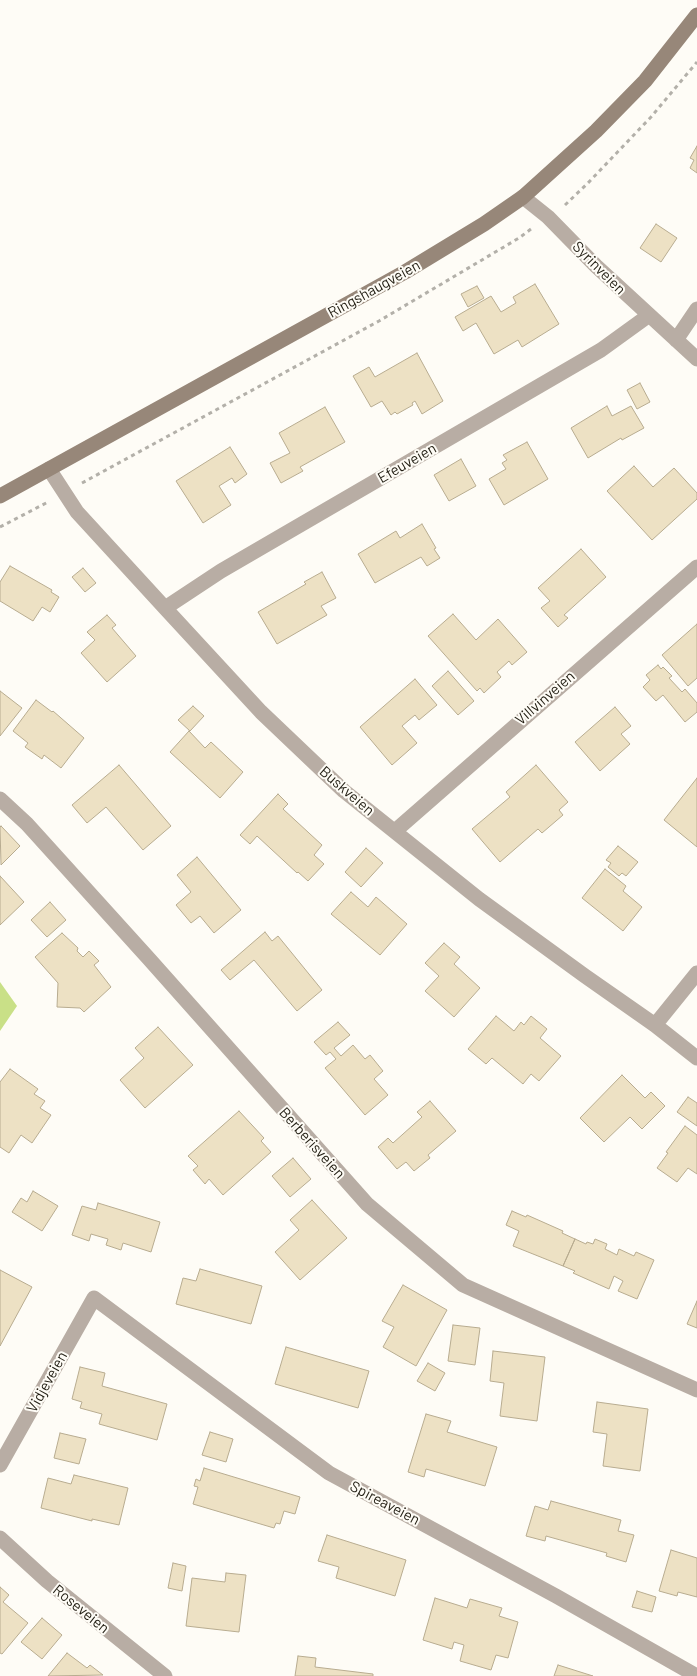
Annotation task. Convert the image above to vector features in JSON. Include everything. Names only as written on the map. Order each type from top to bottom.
[{"type":"main road","name":"Ringshaugveien","points":[[0,496],[405,272],[484,224],[523,197],[596,130],[644,81],[697,15]]},
{"type":"street","name":"Syrinveien","points":[[523,197],[548,217],[648,316],[697,359]]},
{"type":"street","points":[[676,340],[697,309]]},
{"type":"street","name":"Efeuveien","points":[[165,608],[221,571],[601,350],[648,316]]},
{"type":"street","name":"Buskveien","points":[[48,470],[77,512],[165,608],[261,712],[344,791],[479,899],[655,1025],[697,1058]]},
{"type":"street","name":"Villvinveien","points":[[395,831],[697,567]]},
{"type":"street","name":"Berberisveien","points":[[0,799],[26,824],[367,1204],[463,1285],[697,1390]]},
{"type":"street","points":[[655,1025],[697,973]]},
{"type":"street","name":"Vidjeveien","points":[[0,1465],[94,1298]]},
{"type":"street","name":"Spireaveien","points":[[94,1298],[329,1473],[556,1596],[697,1676]]},
{"type":"street","name":"Roseveien","points":[[0,1538],[47,1581],[165,1676]]},
{"type":"green space","points":[[0,982],[17,1006],[0,1031]]},
{"type":"building","points":[[697,146],[697,173],[690,168],[694,160],[690,158]]},
{"type":"building","points":[[656,224],[677,238],[661,262],[640,248]]},
{"type":"building","points":[[535,284],[559,324],[522,347],[518,340],[494,354],[476,323],[463,331],[455,317],[491,296],[501,312],[516,303],[513,297]]},
{"type":"building","points":[[477,286],[484,298],[468,307],[461,294]]},
{"type":"building","points":[[417,353],[443,401],[422,414],[415,401],[412,403],[413,405],[397,414],[395,412],[391,415],[382,401],[371,407],[353,376],[369,367],[375,377]]},
{"type":"building","points":[[640,383],[650,402],[637,409],[627,390]]},
{"type":"building","points":[[607,406],[612,416],[631,406],[644,428],[622,440],[621,438],[588,458],[571,428]]},
{"type":"building","points":[[325,407],[345,442],[300,467],[303,471],[281,483],[270,463],[290,453],[279,433]]},
{"type":"building","points":[[527,442],[548,479],[504,505],[489,479],[506,469],[502,463],[507,460],[503,455]]},
{"type":"building","points":[[230,447],[247,474],[235,483],[232,478],[219,486],[231,505],[203,523],[176,481]]},
{"type":"building","points":[[461,459],[476,486],[449,501],[434,475]]},
{"type":"building","points":[[634,466],[653,487],[674,468],[697,493],[697,499],[652,540],[607,491]]},
{"type":"building","points":[[422,524],[440,558],[427,566],[421,557],[375,583],[358,554],[396,531],[400,538]]},
{"type":"building","points":[[581,549],[606,577],[564,615],[568,618],[558,627],[541,608],[550,601],[538,588]]},
{"type":"building","points":[[10,566],[52,590],[51,592],[59,597],[50,612],[42,607],[33,621],[0,601],[0,582]]},
{"type":"building","points":[[83,568],[96,583],[85,592],[72,577]]},
{"type":"building","points":[[322,572],[336,598],[321,606],[327,615],[277,644],[258,612],[306,584],[304,582]]},
{"type":"building","points":[[453,614],[476,640],[498,619],[527,652],[512,665],[509,661],[497,672],[501,677],[484,693],[480,688],[477,691],[428,636]]},
{"type":"building","points":[[107,615],[116,625],[112,628],[136,656],[107,682],[81,653],[95,640],[87,632]]},
{"type":"building","points":[[697,624],[697,678],[688,686],[662,655]]},
{"type":"building","points":[[658,665],[661,669],[663,667],[672,676],[669,678],[682,692],[685,689],[697,703],[697,712],[685,722],[663,695],[656,701],[643,687],[650,680],[646,675]]},
{"type":"building","points":[[448,671],[474,701],[458,715],[432,686]]},
{"type":"building","points":[[415,679],[437,705],[419,720],[415,715],[402,726],[417,743],[392,765],[360,727]]},
{"type":"building","points":[[0,691],[22,708],[0,736]]},
{"type":"building","points":[[36,700],[53,711],[84,738],[61,768],[44,755],[42,759],[25,747],[28,743],[13,731]]},
{"type":"building","points":[[193,706],[204,716],[190,731],[178,720]]},
{"type":"building","points":[[615,707],[631,726],[621,734],[630,744],[600,771],[575,742]]},
{"type":"building","points":[[189,731],[205,748],[211,742],[243,772],[220,798],[170,752]]},
{"type":"building","points":[[119,765],[171,826],[143,850],[106,807],[87,823],[72,805]]},
{"type":"building","points":[[536,765],[568,802],[559,810],[563,815],[542,833],[538,829],[500,862],[472,829],[510,797],[506,792]]},
{"type":"building","points":[[697,778],[697,847],[664,820]]},
{"type":"building","points":[[278,794],[288,804],[283,809],[322,845],[314,855],[324,864],[308,881],[257,836],[250,844],[240,835]]},
{"type":"building","points":[[0,827],[20,846],[1,865]]},
{"type":"building","points":[[618,846],[638,862],[626,876],[622,873],[619,876],[608,867],[611,863],[606,860]]},
{"type":"building","points":[[366,848],[383,863],[361,887],[345,872]]},
{"type":"building","points":[[197,857],[241,910],[214,933],[200,916],[191,923],[176,905],[191,892],[177,875]]},
{"type":"building","points":[[605,869],[626,886],[623,891],[642,907],[623,931],[582,898]]},
{"type":"building","points":[[0,876],[24,902],[0,925]]},
{"type":"building","points":[[351,892],[368,907],[376,897],[407,924],[380,955],[331,914]]},
{"type":"building","points":[[50,902],[66,920],[47,937],[31,920]]},
{"type":"building","points":[[265,932],[272,941],[278,936],[322,990],[297,1011],[254,960],[230,980],[221,970]]},
{"type":"building","points":[[62,933],[78,948],[77,951],[83,957],[89,951],[99,961],[94,965],[111,987],[84,1012],[80,1008],[57,1007],[58,983],[35,957]]},
{"type":"building","points":[[444,943],[460,957],[454,964],[480,988],[454,1017],[425,991],[439,976],[425,963]]},
{"type":"building","points":[[496,1016],[514,1031],[521,1022],[524,1025],[531,1016],[547,1029],[540,1038],[561,1056],[539,1081],[531,1074],[523,1084],[492,1058],[486,1064],[468,1049]]},
{"type":"building","points":[[338,1022],[350,1035],[334,1048],[341,1056],[353,1045],[365,1059],[370,1055],[383,1071],[374,1079],[388,1095],[365,1115],[325,1068],[336,1059],[330,1052],[326,1055],[314,1042]]},
{"type":"building","points":[[158,1027],[193,1065],[145,1108],[120,1080],[144,1058],[135,1048]]},
{"type":"building","points":[[10,1069],[38,1089],[34,1094],[45,1101],[40,1108],[51,1115],[32,1143],[21,1135],[9,1153],[0,1147],[0,1082]]},
{"type":"building","points":[[622,1075],[645,1098],[651,1092],[665,1106],[642,1129],[630,1117],[604,1142],[580,1118]]},
{"type":"building","points":[[688,1097],[697,1103],[697,1126],[677,1112]]},
{"type":"building","points":[[430,1101],[456,1131],[428,1155],[430,1158],[414,1171],[406,1162],[397,1169],[378,1147],[388,1138],[393,1143],[422,1117],[417,1112]]},
{"type":"building","points":[[239,1111],[264,1138],[261,1141],[271,1152],[223,1195],[209,1179],[205,1184],[193,1170],[198,1166],[188,1156]]},
{"type":"building","points":[[685,1126],[697,1135],[697,1174],[688,1168],[677,1182],[657,1168]]},
{"type":"building","points":[[293,1158],[311,1179],[290,1197],[272,1176]]},
{"type":"building","points":[[33,1191],[58,1206],[42,1231],[12,1212],[21,1198],[27,1202]]},
{"type":"building","points":[[312,1200],[347,1238],[300,1280],[275,1252],[299,1230],[290,1220]]},
{"type":"building","points":[[98,1203],[160,1222],[151,1252],[123,1243],[121,1250],[106,1245],[108,1239],[91,1234],[89,1241],[72,1235],[82,1206],[96,1210]]},
{"type":"building","points":[[512,1211],[526,1217],[527,1215],[563,1231],[562,1233],[575,1239],[563,1266],[513,1246],[519,1231],[506,1225]]},
{"type":"building","points":[[575,1239],[586,1244],[587,1242],[593,1244],[595,1239],[607,1244],[605,1249],[617,1255],[619,1249],[634,1256],[636,1252],[654,1260],[637,1299],[618,1291],[623,1281],[614,1276],[609,1289],[573,1273],[575,1271],[563,1266]]},
{"type":"building","points":[[200,1269],[262,1286],[251,1324],[176,1304],[183,1278],[196,1281]]},
{"type":"building","points":[[0,1270],[32,1287],[0,1346]]},
{"type":"building","points":[[403,1285],[447,1310],[416,1366],[383,1347],[394,1327],[382,1321]]},
{"type":"building","points":[[697,1301],[697,1328],[687,1324]]},
{"type":"building","points":[[453,1325],[480,1328],[475,1365],[448,1361]]},
{"type":"building","points":[[286,1347],[369,1371],[358,1408],[275,1384]]},
{"type":"building","points":[[493,1351],[545,1357],[537,1421],[500,1416],[504,1383],[490,1381]]},
{"type":"building","points":[[428,1363],[445,1373],[435,1391],[417,1381]]},
{"type":"building","points":[[80,1367],[105,1373],[102,1386],[167,1404],[157,1440],[99,1424],[102,1414],[80,1408],[82,1402],[72,1399]]},
{"type":"building","points":[[597,1402],[648,1409],[640,1471],[603,1466],[607,1434],[593,1432]]},
{"type":"building","points":[[426,1414],[451,1421],[447,1432],[497,1447],[485,1486],[426,1469],[424,1477],[408,1472]]},
{"type":"building","points":[[210,1432],[233,1439],[226,1462],[202,1455]]},
{"type":"building","points":[[60,1433],[86,1439],[79,1464],[54,1458]]},
{"type":"building","points":[[204,1468],[300,1497],[295,1514],[284,1511],[280,1524],[276,1523],[274,1528],[193,1504],[198,1487],[194,1486],[196,1479],[200,1481]]},
{"type":"building","points":[[74,1475],[128,1488],[119,1525],[92,1519],[92,1521],[41,1508],[48,1478],[71,1484]]},
{"type":"building","points":[[551,1501],[621,1520],[618,1531],[634,1535],[626,1562],[606,1556],[607,1553],[546,1536],[545,1541],[526,1536],[535,1506],[548,1510]]},
{"type":"building","points":[[327,1535],[406,1560],[395,1596],[336,1578],[339,1567],[318,1561]]},
{"type":"building","points":[[671,1550],[697,1558],[697,1597],[678,1592],[677,1596],[659,1591]]},
{"type":"building","points":[[173,1563],[186,1566],[182,1591],[168,1588]]},
{"type":"building","points":[[226,1573],[246,1575],[239,1632],[186,1626],[192,1578],[225,1582]]},
{"type":"building","points":[[0,1587],[9,1595],[3,1602],[28,1623],[2,1654],[0,1653]]},
{"type":"building","points":[[637,1591],[656,1597],[652,1612],[632,1607]]},
{"type":"building","points":[[435,1598],[467,1608],[470,1599],[502,1608],[499,1616],[518,1622],[508,1658],[496,1655],[491,1670],[460,1661],[464,1645],[454,1642],[452,1649],[423,1640]]},
{"type":"building","points":[[42,1618],[62,1635],[42,1659],[21,1642]]},
{"type":"building","points":[[67,1653],[87,1668],[90,1665],[103,1675],[48,1676]]},
{"type":"building","points":[[298,1656],[316,1658],[315,1667],[373,1674],[373,1676],[295,1676]]},
{"type":"building","points":[[558,1665],[593,1676],[554,1676]]}]
